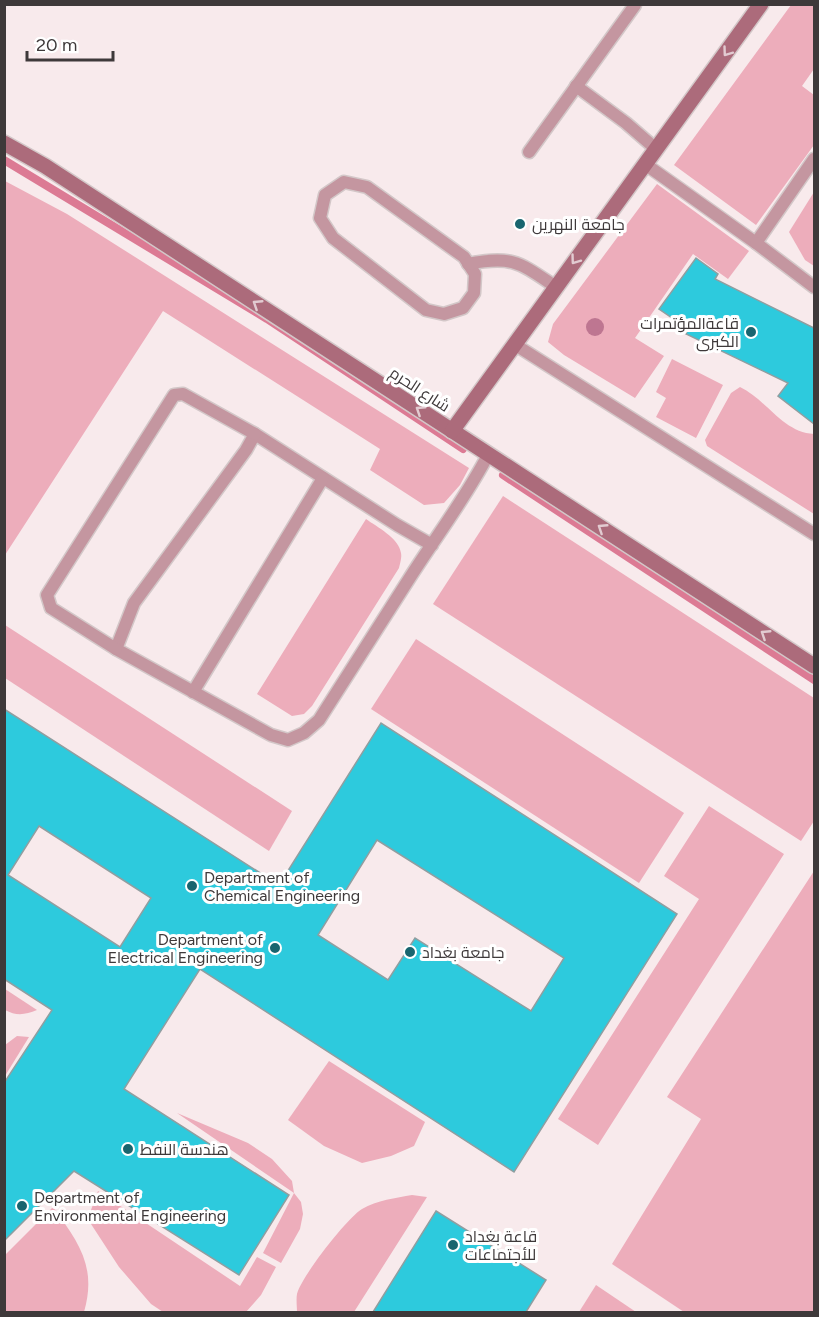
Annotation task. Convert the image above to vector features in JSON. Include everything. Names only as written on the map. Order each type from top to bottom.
[{"type":"street","points":[[452,431],[761,4]]},
{"type":"street","name":"شارع الحرم","points":[[4,143],[55,173],[814,666]]},
{"type":"lane","points":[[529,152],[635,5]]},
{"type":"lane","points":[[576,86],[626,123],[656,149]]},
{"type":"lane","points":[[756,243],[814,159]]},
{"type":"lane","points":[[645,164],[814,287]]},
{"type":"lane","points":[[344,182],[367,187],[464,257],[468,264],[475,274],[474,293],[463,308],[444,314],[426,310],[333,238],[320,218],[325,195],[344,182]]},
{"type":"lane","points":[[468,264],[490,260],[515,262],[556,287]]},
{"type":"lane","points":[[514,344],[814,534]]},
{"type":"lane","points":[[432,545],[255,434],[183,394],[174,395],[47,596],[51,608],[57,613],[116,649],[271,735],[288,740],[304,733],[319,720],[471,488],[488,455]]},
{"type":"lane","points":[[116,649],[134,603],[246,450],[255,434]]},
{"type":"lane","points":[[193,692],[323,478]]},
{"type":"shaded area","points":[[791,5],[814,5],[814,69],[802,86],[814,95],[814,145],[756,225],[674,165]]},
{"type":"shaded area","points":[[5,181],[67,214],[469,468],[460,485],[444,503],[424,505],[370,470],[380,449],[163,311],[5,555]]},
{"type":"shaded area","points":[[657,184],[749,251],[728,279],[693,254],[635,338],[664,356],[635,398],[564,355],[548,342],[553,324]]},
{"type":"shaded area","points":[[814,192],[814,266],[805,260],[789,232]]},
{"type":"shaded area","points":[[672,359],[723,385],[696,438],[656,417],[666,398],[656,392]]},
{"type":"shaded area","points":[[740,387],[793,428],[814,434],[814,514],[707,446],[705,440],[731,393]]},
{"type":"shaded area","points":[[503,496],[814,698],[814,821],[801,841],[433,604]]},
{"type":"shaded area","points":[[366,519],[396,542],[401,555],[399,568],[312,706],[304,714],[292,716],[257,694]]},
{"type":"shaded area","points":[[5,625],[292,811],[269,851],[5,678]]},
{"type":"shaded area","points":[[416,639],[684,813],[639,883],[371,709]]},
{"type":"shaded area","points":[[709,806],[784,854],[598,1145],[558,1119],[699,899],[664,876]]},
{"type":"shaded area","points":[[814,871],[814,1312],[684,1312],[612,1264],[701,1119],[667,1097]]},
{"type":"shaded area","points":[[5,989],[37,1010],[21,1014],[5,1010]]},
{"type":"shaded area","points":[[17,1036],[29,1037],[5,1076],[5,1045]]},
{"type":"shaded area","points":[[329,1061],[425,1122],[414,1146],[391,1156],[362,1163],[324,1146],[288,1120]]},
{"type":"shaded area","points":[[177,1113],[248,1143],[272,1159],[292,1181],[294,1193]]},
{"type":"shaded area","points":[[98,1191],[240,1286],[257,1257],[276,1267],[261,1295],[246,1312],[163,1312],[151,1304],[119,1267],[91,1224],[91,1210]]},
{"type":"shaded area","points":[[294,1193],[301,1202],[303,1214],[300,1229],[281,1263],[263,1253]]},
{"type":"shaded area","points":[[412,1195],[427,1197],[354,1312],[297,1312],[297,1294],[300,1286],[315,1262],[355,1215],[374,1203]]},
{"type":"shaded area","points":[[53,1207],[78,1244],[87,1268],[88,1282],[84,1312],[5,1312],[5,1255]]},
{"type":"shaded area","points":[[596,1285],[636,1312],[579,1312]]},
{"type":"building","name":"قاعةالمؤتمرات الكبرى","points":[[696,258],[718,274],[715,279],[814,328],[814,424],[778,396],[788,383],[686,334],[688,329],[659,309]]},
{"type":"building","points":[[4,709],[279,885],[381,723],[677,914],[514,1172],[200,969],[124,1089],[289,1195],[239,1275],[74,1171],[4,1241],[4,1083],[52,1010],[4,979]],"holes":[[[39,826],[151,898],[120,947],[8,875]],[[377,840],[564,958],[531,1011],[415,938],[388,980],[318,935]]]},
{"type":"building","name":"قاعة بغداد للأجتماعات","points":[[436,1211],[546,1280],[526,1312],[373,1312]]},
{"type":"waterway","points":[[4,160],[267,319],[463,449]]},
{"type":"waterway","points":[[503,475],[814,680]]},
{"type":"place","name":"جامعة النهرين","points":[[520,224]]},
{"type":"place","name":"قاعةالمؤتمرات الكبرى","points":[[751,332]]},
{"type":"place","name":"Department of Chemical Engineering","points":[[192,886]]},
{"type":"place","name":"Department of Electrical Engineering","points":[[275,948]]},
{"type":"place","name":"جامعة بغداد","points":[[410,952]]},
{"type":"place","name":"هندسة النفط","points":[[128,1149]]},
{"type":"place","name":"Department of Environmental Engineering","points":[[22,1206]]},
{"type":"place","name":"قاعة بغداد للأجتماعات","points":[[453,1245]]}]
